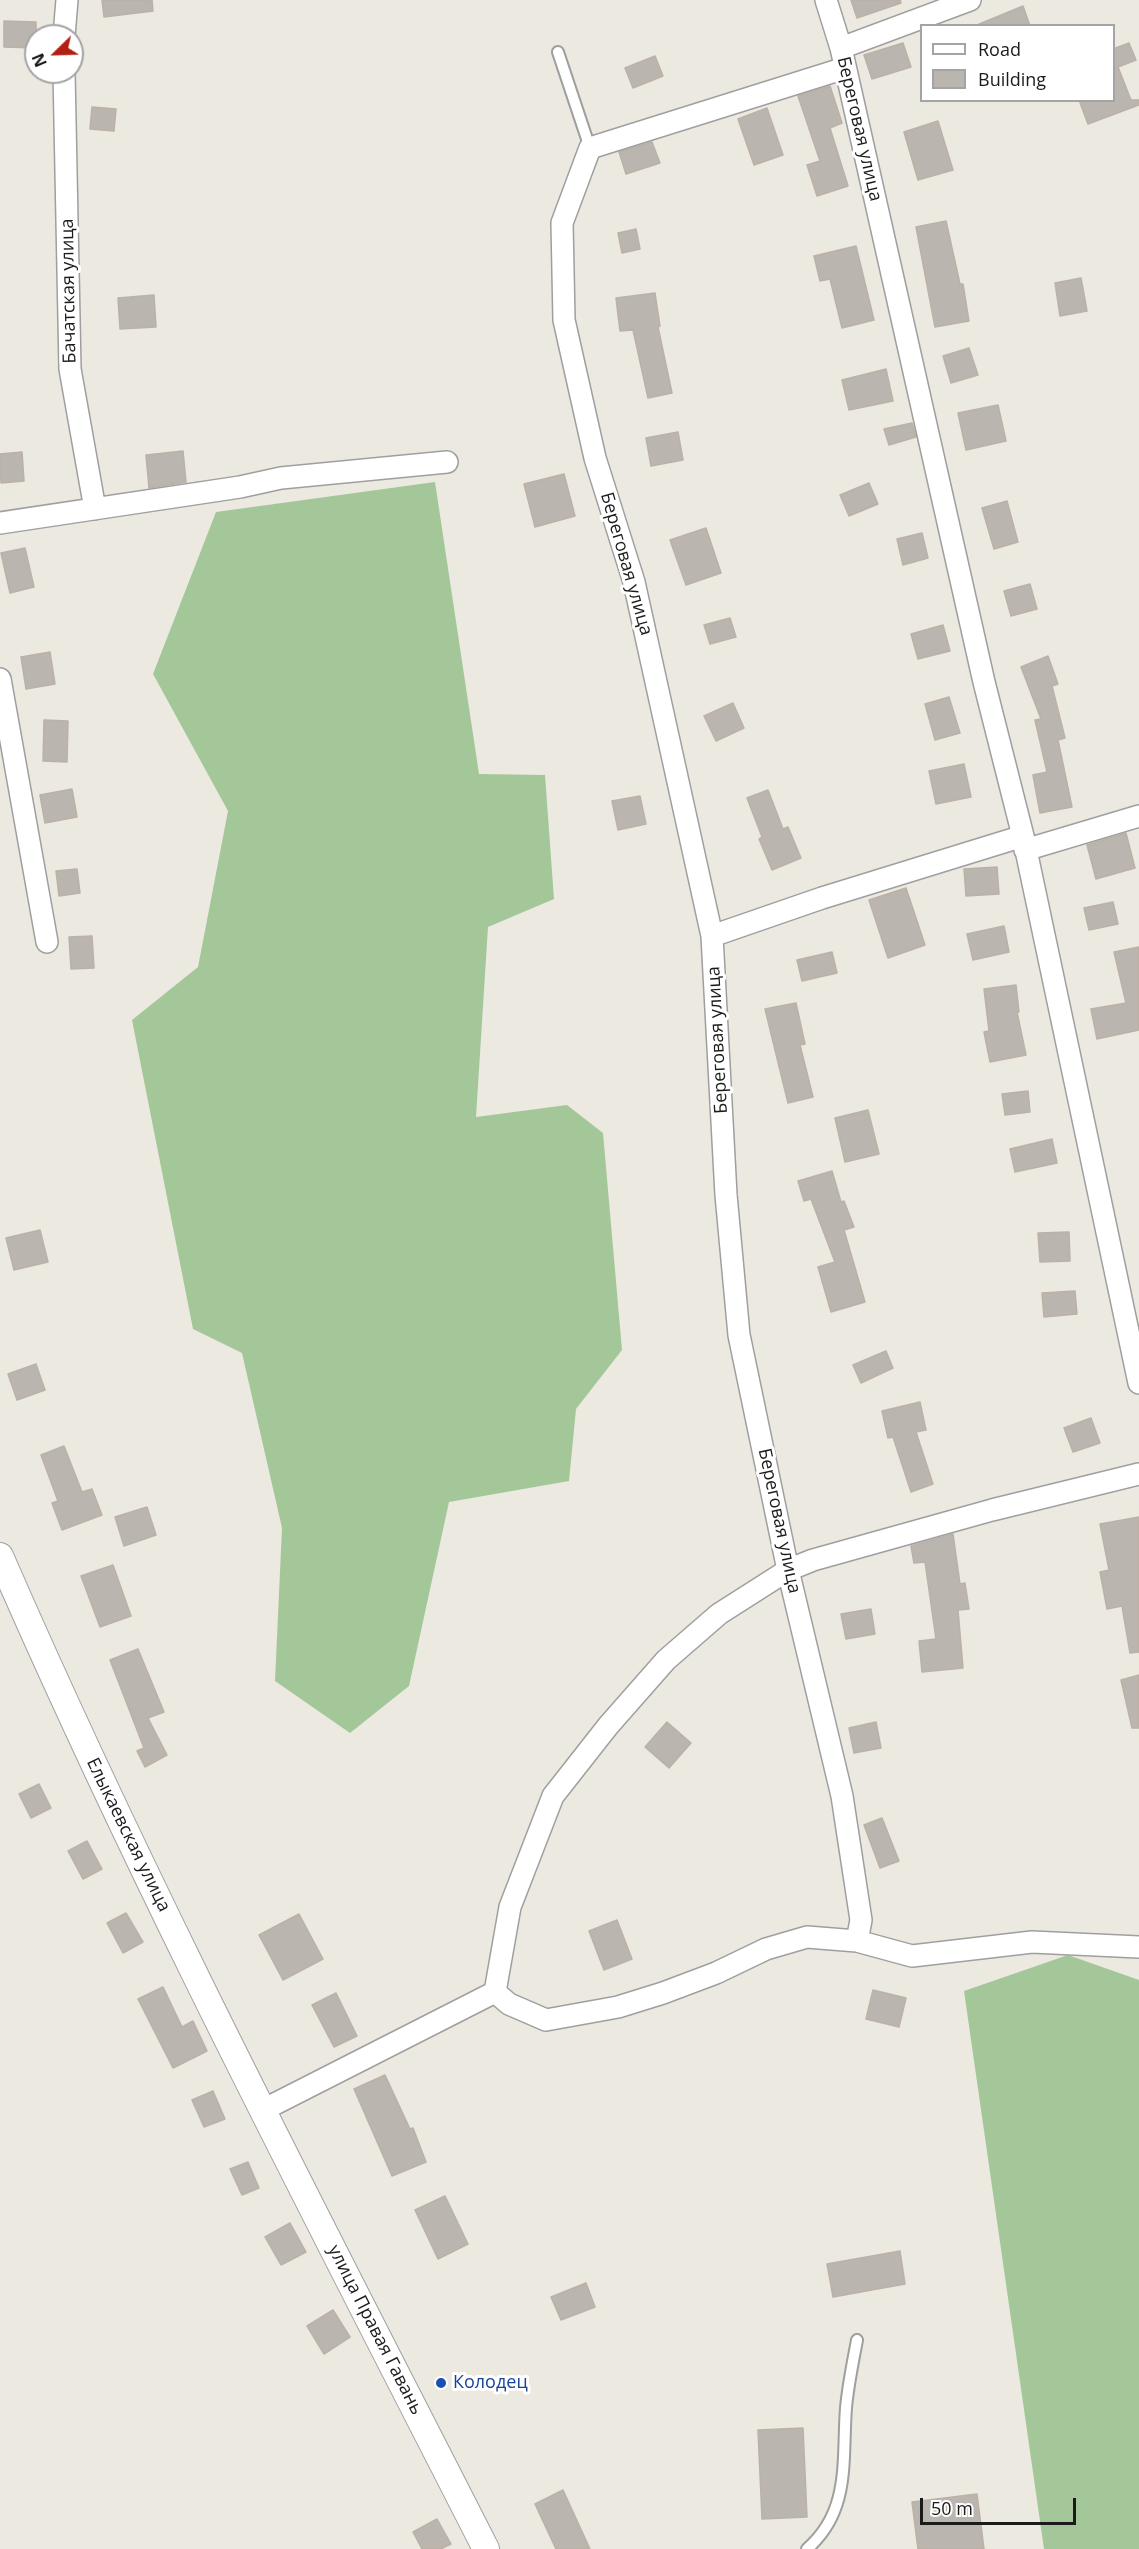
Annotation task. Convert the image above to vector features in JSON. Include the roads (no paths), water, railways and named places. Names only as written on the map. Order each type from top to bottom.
[{"type":"street","points":[[65,24],[67,0]]},
{"type":"street","name":"Береговая улица","points":[[826,0],[843,58],[982,670],[1024,843],[1139,1383]]},
{"type":"street","points":[[590,148],[843,58],[970,0]]},
{"type":"street","name":"Бачатская улица","points":[[64,84],[70,369],[95,509]]},
{"type":"street","name":"Береговая улица","points":[[590,148],[562,223],[564,320],[595,458],[634,582],[712,936],[726,1195],[739,1335],[788,1570],[842,1796],[861,1920],[857,1941]]},
{"type":"street","points":[[0,523],[240,487],[281,478],[447,462]]},
{"type":"street","points":[[0,679],[47,942]]},
{"type":"street","points":[[712,936],[822,898],[1024,843],[1139,816]]},
{"type":"street","points":[[495,1992],[510,1907],[553,1796],[608,1726],[666,1660],[718,1614],[788,1570],[813,1560],[992,1510],[1139,1474]]},
{"type":"street","name":"Елыкаевская улица","points":[[0,1557],[115,1809],[263,2110]]},
{"type":"street","points":[[495,1992],[509,2004],[546,2020],[618,2007],[663,1993],[716,1973],[765,1949],[807,1937],[857,1941],[912,1956],[1032,1942],[1117,1944],[1139,1947]]},
{"type":"street","points":[[263,2110],[495,1992]]},
{"type":"street","name":"улица Правая Гавань","points":[[263,2110],[486,2549]]},
{"type":"lane","points":[[558,52],[590,148]]},
{"type":"lane","points":[[807,2549],[820,2538],[833,2518],[842,2485],[846,2405],[857,2340]]},
{"type":"place","name":"Колодец","points":[[441,2383]]}]
